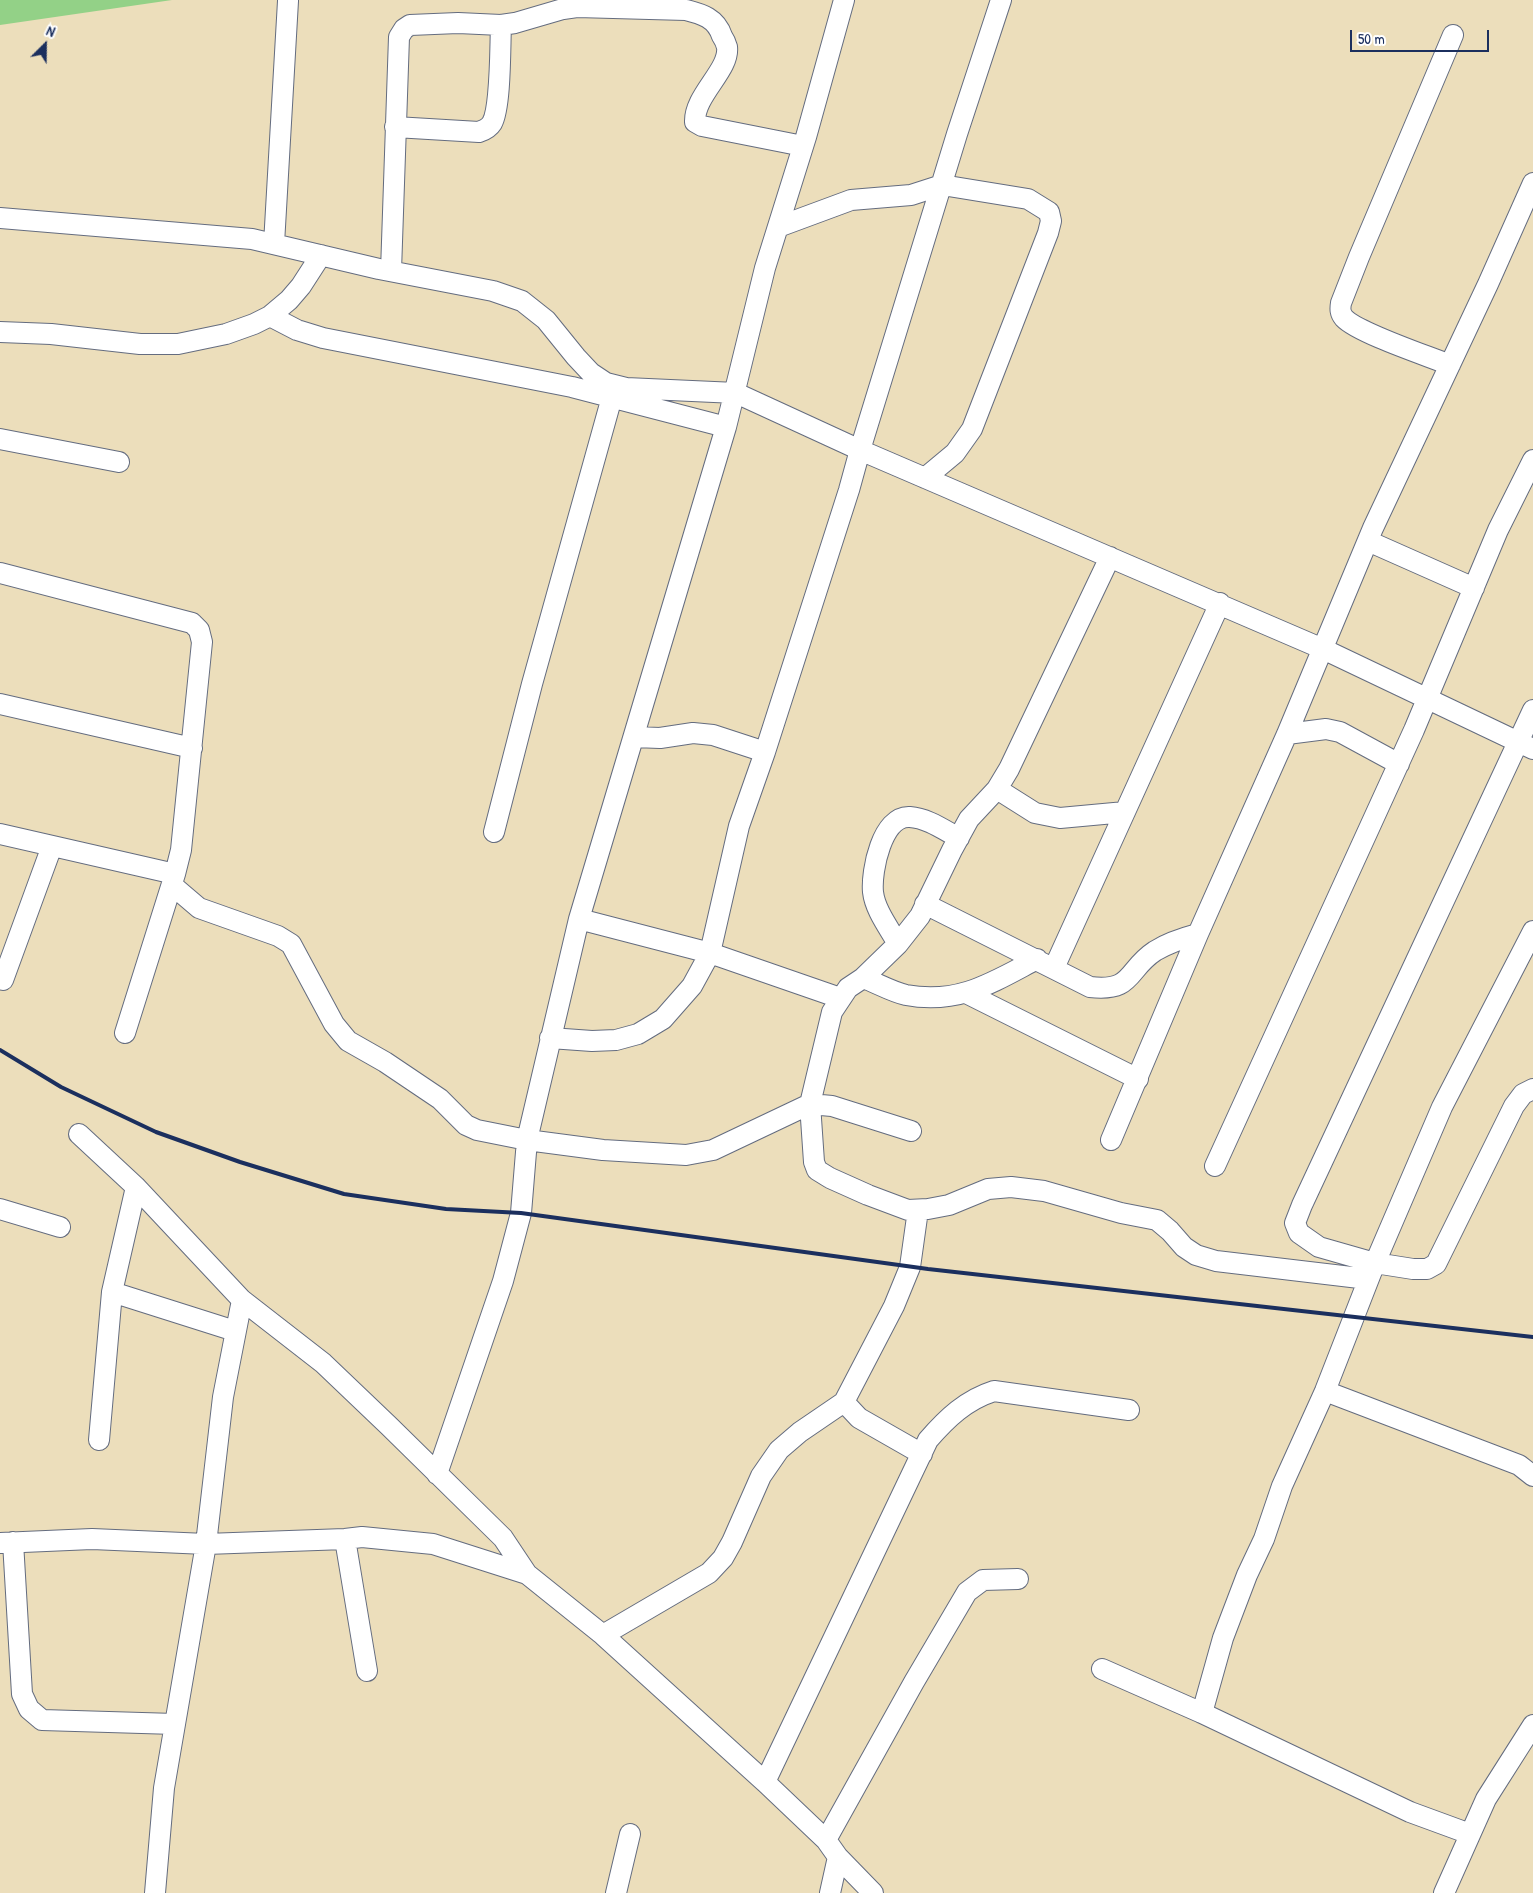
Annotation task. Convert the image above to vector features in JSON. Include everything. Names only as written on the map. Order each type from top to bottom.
[{"type":"street","points":[[437,1474],[503,1281],[521,1213],[527,1140],[580,919],[736,393],[765,268],[803,146],[844,0]]},
{"type":"street","points":[[550,1038],[608,1041],[638,1034],[662,1019],[692,986],[710,953],[739,826],[765,752],[849,490],[942,185],[1001,0]]},
{"type":"street","points":[[274,244],[288,1]]},
{"type":"street","points":[[391,271],[399,37],[404,29],[410,25],[422,23],[501,25],[577,7],[686,10],[702,14],[711,19],[719,28],[727,47],[726,56],[720,68],[697,106],[696,122],[702,126],[803,146]]},
{"type":"street","points":[[396,127],[479,132],[491,125],[496,114],[497,105],[501,25]]},
{"type":"street","points":[[1450,365],[1363,330],[1345,318],[1340,311],[1341,303],[1358,257],[1453,35]]},
{"type":"street","points":[[1110,1140],[1138,1079],[1198,934],[1324,649],[1368,541],[1533,183]]},
{"type":"street","points":[[778,227],[851,200],[910,195],[942,185],[1028,199],[1049,212],[1050,221],[1044,242],[972,429],[955,453],[924,478]]},
{"type":"street","points":[[0,218],[252,238],[391,271],[493,291],[522,301],[546,320],[591,373],[606,383],[626,388],[736,393],[924,478],[1324,649],[1526,746]]},
{"type":"street","points":[[0,332],[51,334],[140,344],[178,344],[226,334],[270,316],[289,300],[301,286],[321,255]]},
{"type":"street","points":[[270,316],[297,330],[323,338],[572,388],[726,427]]},
{"type":"street","points":[[494,832],[532,684],[612,398]]},
{"type":"street","points":[[0,439],[119,462]]},
{"type":"street","points":[[1214,1166],[1399,764],[1498,530],[1533,460]]},
{"type":"street","points":[[1368,541],[1474,588]]},
{"type":"street","points":[[1110,557],[1009,769],[997,789],[969,819],[920,916],[898,944],[863,978],[848,988],[832,1012],[810,1104],[814,1162],[818,1170],[830,1178],[868,1196],[908,1210],[949,1205],[988,1189],[1011,1187],[1044,1191],[1121,1213],[1157,1220],[1184,1247],[1196,1254],[1216,1260],[1371,1271],[1427,1269],[1436,1264],[1514,1106],[1523,1094],[1533,1089]]},
{"type":"street","points":[[0,573],[192,623],[199,630],[202,642],[181,850],[174,880],[125,1033]]},
{"type":"street","points":[[863,978],[905,995],[942,997],[966,993],[1045,963],[1125,812],[1220,603]]},
{"type":"street","points":[[0,704],[192,748]]},
{"type":"street","points":[[1371,1271],[1318,1247],[1299,1233],[1295,1223],[1306,1196],[1526,746],[1533,710]]},
{"type":"street","points":[[1287,734],[1326,729],[1340,732],[1399,764]]},
{"type":"street","points":[[634,737],[660,738],[693,733],[713,735],[765,752]]},
{"type":"street","points":[[997,789],[1035,813],[1060,818],[1125,812]]},
{"type":"street","points":[[898,944],[877,906],[873,893],[873,869],[881,843],[893,822],[909,816],[924,820],[958,838]]},
{"type":"street","points":[[0,834],[52,846],[174,880],[199,908],[278,936],[291,944],[334,1024],[348,1041],[385,1062],[440,1098],[466,1125],[477,1130],[527,1140],[603,1150],[686,1155],[713,1150],[810,1104],[832,1106],[911,1131]]},
{"type":"street","points":[[3,980],[52,846]]},
{"type":"street","points":[[926,904],[1090,987],[1114,987],[1126,980],[1153,952],[1180,938],[1198,934]]},
{"type":"street","points":[[580,919],[710,953],[840,998]]},
{"type":"street","points":[[1202,1713],[1223,1638],[1264,1538],[1282,1486],[1325,1391],[1371,1271],[1442,1107],[1533,931]]},
{"type":"street","points":[[966,993],[1138,1079]]},
{"type":"street","points":[[79,1134],[136,1187],[242,1300],[323,1363],[503,1538],[527,1574],[603,1635],[765,1782],[826,1840],[838,1857],[874,1893]]},
{"type":"street","points":[[99,1440],[112,1292],[136,1187]]},
{"type":"street","points":[[0,1210],[60,1227]]},
{"type":"street","points":[[603,1635],[709,1572],[723,1558],[761,1476],[779,1450],[800,1432],[844,1402],[894,1306],[910,1267],[918,1210]]},
{"type":"street","points":[[112,1292],[236,1331]]},
{"type":"street","points":[[155,1893],[164,1788],[206,1544],[222,1397],[242,1300]]},
{"type":"street","points":[[1325,1391],[1518,1465],[1533,1476]]},
{"type":"street","points":[[765,1782],[928,1440],[943,1422],[976,1397],[994,1392],[1128,1410]]},
{"type":"street","points":[[844,1402],[859,1418],[922,1454]]},
{"type":"street","points":[[175,1724],[42,1720],[29,1709],[22,1694],[6,1543],[92,1539],[206,1544],[345,1540],[362,1537],[433,1544],[527,1574]]},
{"type":"street","points":[[345,1540],[367,1671]]},
{"type":"street","points":[[826,1840],[914,1682],[967,1592],[983,1580],[1018,1579]]},
{"type":"street","points":[[1102,1669],[1202,1713],[1410,1812],[1470,1834]]},
{"type":"street","points":[[1444,1893],[1486,1799],[1533,1725]]},
{"type":"street","points":[[616,1893],[630,1834]]},
{"type":"street","points":[[830,1893],[838,1857]]},
{"type":"green space","points":[[0,0],[172,0],[0,25]]},
{"type":"railway","points":[[0,1050],[61,1087],[156,1132],[240,1162],[344,1194],[446,1209],[521,1213],[928,1269],[1533,1337]]}]
